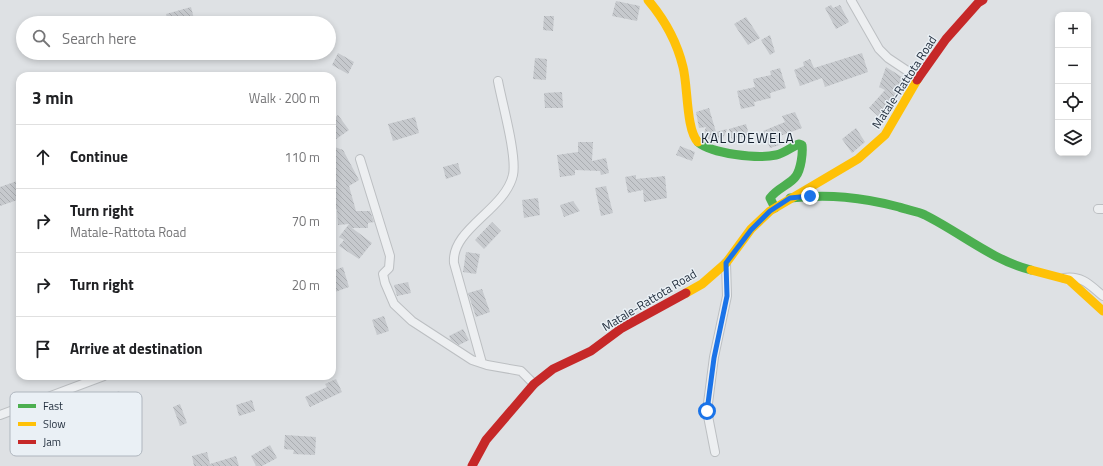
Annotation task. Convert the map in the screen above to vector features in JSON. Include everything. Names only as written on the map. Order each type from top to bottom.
[{"type":"main road","points":[[648,0],[668,24],[677,48],[686,82],[691,128],[702,147],[764,156],[775,155],[799,144],[802,145],[803,152],[796,176],[774,192],[770,198],[775,208]]},
{"type":"main road","name":"Matale-Rattota Road","points":[[472,466],[486,440],[534,384],[553,369],[591,351],[622,328],[656,311],[702,284],[726,263],[751,230],[775,208],[858,160],[885,135],[918,78],[946,39],[978,3],[983,0]]},
{"type":"main road","points":[[790,198],[820,195],[868,199],[900,209],[924,214],[989,253],[1014,266],[1069,280],[1103,311]]},
{"type":"street","points":[[851,0],[879,49],[888,58],[918,78]]},
{"type":"street","points":[[482,363],[453,255],[461,239],[498,203],[513,174],[514,158],[498,81]]},
{"type":"street","points":[[360,158],[390,256],[389,268],[383,274],[384,283],[394,304],[412,321],[472,360],[521,371],[534,384]]},
{"type":"street","points":[[715,452],[707,411],[714,358],[727,296],[726,263]]},
{"type":"street","points":[[1064,278],[1077,278],[1087,282],[1103,296]]},
{"type":"street","points":[[61,392],[93,380]]},
{"type":"street","points":[[0,415],[10,411]]},
{"type":"building","points":[[616,1],[640,6],[637,21],[612,16]]},
{"type":"building","points":[[831,5],[833,8],[840,5],[849,22],[836,29],[825,8]]},
{"type":"building","points":[[191,7],[193,16],[166,16],[166,14]]},
{"type":"building","points":[[544,16],[554,16],[553,31],[543,30]]},
{"type":"building","points":[[746,17],[760,38],[748,45],[734,24]]},
{"type":"building","points":[[770,35],[775,52],[770,55],[761,40]]},
{"type":"building","points":[[338,53],[354,62],[348,74],[332,65],[336,60]]},
{"type":"building","points":[[862,53],[868,72],[825,87],[822,78],[800,86],[794,70],[804,66],[803,62],[810,59],[814,68]]},
{"type":"building","points":[[535,58],[547,59],[546,80],[533,79]]},
{"type":"building","points":[[886,67],[905,79],[892,100],[878,116],[869,108],[885,90],[879,87]]},
{"type":"building","points":[[780,68],[786,88],[770,93],[771,98],[754,102],[755,106],[741,109],[737,91],[755,87],[753,79],[771,75],[770,71]]},
{"type":"building","points":[[562,92],[563,108],[545,108],[544,93]]},
{"type":"building","points":[[709,108],[716,132],[727,129],[721,144],[703,136],[706,127],[699,128],[696,112]]},
{"type":"building","points":[[795,112],[802,128],[780,136],[783,144],[770,148],[763,131],[785,122],[782,116]]},
{"type":"building","points":[[338,115],[349,130],[336,139],[336,117]]},
{"type":"building","points":[[415,117],[419,133],[393,141],[388,124]]},
{"type":"building","points":[[746,124],[749,135],[732,140],[729,129]]},
{"type":"building","points":[[856,128],[865,142],[852,153],[842,139]]},
{"type":"building","points":[[578,142],[593,142],[592,161],[606,158],[609,173],[601,175],[600,171],[575,170],[575,175],[560,177],[557,155],[578,152]]},
{"type":"building","points":[[680,146],[695,152],[692,161],[676,155]]},
{"type":"building","points":[[336,147],[343,150],[359,180],[349,186],[356,211],[370,211],[374,222],[368,223],[368,228],[352,228],[372,243],[359,259],[339,246],[344,240],[339,237],[349,224],[338,225]]},
{"type":"building","points":[[458,163],[461,174],[446,179],[443,167]]},
{"type":"building","points":[[636,175],[636,179],[665,176],[667,198],[644,202],[643,190],[628,193],[625,177]]},
{"type":"building","points":[[16,181],[16,200],[0,206],[0,187]]},
{"type":"building","points":[[606,186],[613,213],[601,216],[595,188]]},
{"type":"building","points":[[538,198],[540,215],[524,218],[522,200]]},
{"type":"building","points":[[573,201],[580,211],[564,217],[560,205]]},
{"type":"building","points":[[492,222],[501,231],[484,249],[475,240]]},
{"type":"building","points":[[466,252],[480,254],[476,274],[463,272]]},
{"type":"building","points":[[343,267],[349,287],[336,292],[336,270]]},
{"type":"building","points":[[408,282],[411,293],[397,296],[394,285]]},
{"type":"building","points":[[482,289],[490,312],[476,317],[468,293]]},
{"type":"building","points":[[384,316],[389,331],[377,335],[372,320]]},
{"type":"building","points":[[463,329],[469,340],[459,345],[451,340],[449,336]]},
{"type":"building","points":[[336,379],[342,392],[310,407],[305,397],[327,387],[325,384]]},
{"type":"building","points":[[252,400],[255,411],[239,416],[236,405]]},
{"type":"building","points":[[180,404],[187,423],[180,426],[173,407]]},
{"type":"building","points":[[285,435],[316,437],[315,455],[293,454],[294,450],[284,449]]},
{"type":"building","points":[[270,445],[277,458],[262,466],[256,466],[251,456]]},
{"type":"building","points":[[207,452],[210,464],[236,456],[239,466],[194,466],[192,456]]},
{"type":"traffic: fast","points":[[698,142],[714,150],[747,156],[776,155],[799,144],[802,145],[801,161],[796,176],[776,191],[770,198],[775,208]]},
{"type":"traffic: fast","points":[[790,198],[818,196],[845,197],[919,212],[1003,260],[1031,270]]},
{"type":"traffic: slow","points":[[648,0],[660,15],[674,40],[685,75],[691,128],[698,142]]},
{"type":"traffic: slow","points":[[686,293],[702,284],[726,263],[751,229],[770,211],[858,159],[885,135],[917,80]]},
{"type":"traffic: slow","points":[[1031,270],[1069,280],[1103,311]]},
{"type":"traffic: jam","points":[[917,80],[946,39],[978,3],[983,0]]},
{"type":"traffic: jam","points":[[472,466],[486,440],[534,384],[553,369],[591,351],[622,328],[686,293]]},
{"type":"district","name":"KALUDEWELA","points":[[748,137]]},
{"type":"route","points":[[707,411],[714,358],[727,296],[726,263],[751,230],[770,211],[790,198],[810,196]]}]
